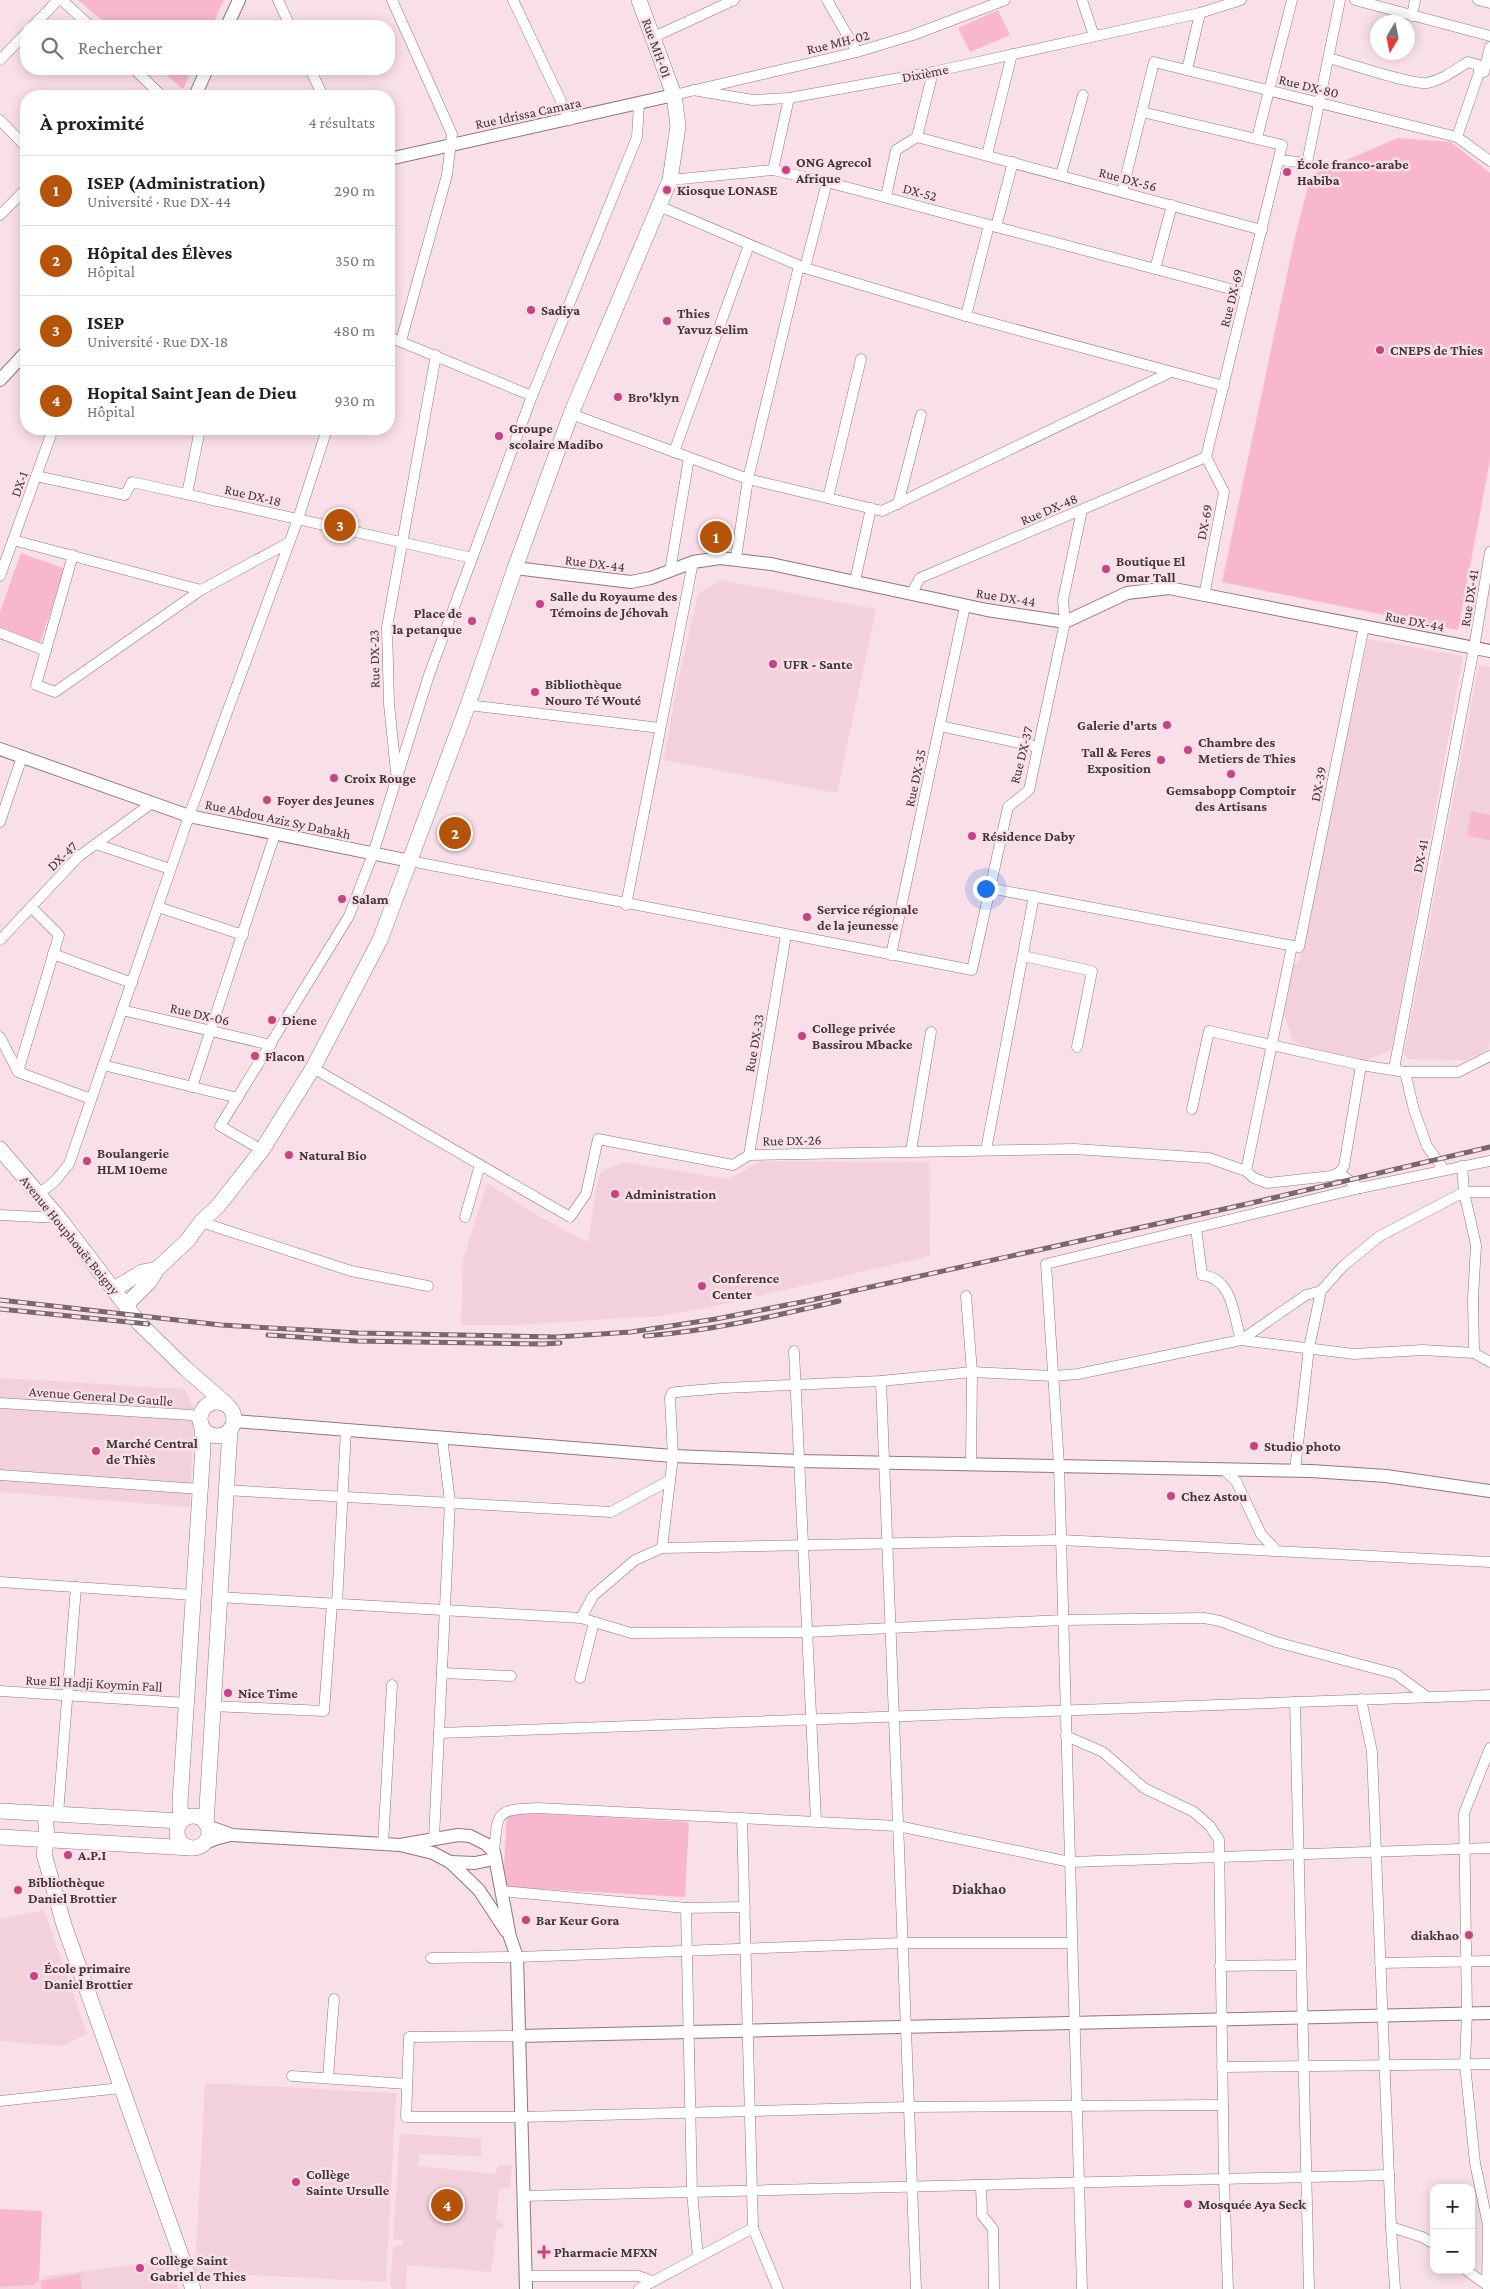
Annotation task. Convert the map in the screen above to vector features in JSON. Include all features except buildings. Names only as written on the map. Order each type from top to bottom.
[{"type":"main road","name":"Rue MH-01","points":[[639,0],[674,95]]},
{"type":"main road","points":[[126,1305],[150,1281],[157,1269],[187,1241],[201,1222],[218,1206],[262,1150],[313,1068],[380,940],[468,705],[571,414],[670,180],[678,126],[674,95]]},
{"type":"main road","name":"Avenue Houphouët Boigny","points":[[0,1149],[59,1218],[139,1323],[186,1369],[224,1402]]},
{"type":"main road","points":[[114,1289],[142,1272],[157,1269]]},
{"type":"main road","points":[[186,1369],[205,1431],[215,1436],[221,1436],[232,1426]]},
{"type":"main road","points":[[0,1837],[197,1846],[208,1837],[212,1706],[232,1426],[232,1410],[224,1402],[214,1402],[201,1418],[200,1489],[180,1802],[181,1821],[177,1830],[179,1840],[197,1846]]},
{"type":"main road","points":[[0,1811],[181,1821],[194,1816],[199,1817],[207,1825]]},
{"type":"main road","points":[[45,1813],[41,1838],[64,1925],[193,2289]]},
{"type":"street","points":[[39,20],[58,0]]},
{"type":"street","points":[[62,0],[84,20]]},
{"type":"street","points":[[230,20],[239,0]]},
{"type":"street","points":[[278,0],[287,20]]},
{"type":"street","points":[[392,0],[452,134],[447,175],[400,341]]},
{"type":"street","points":[[513,0],[570,120]]},
{"type":"street","points":[[654,37],[733,0]]},
{"type":"street","points":[[827,0],[857,52]]},
{"type":"street","name":"Rue MH-02","points":[[674,95],[857,52],[913,35],[1005,0]]},
{"type":"street","points":[[1082,0],[1094,36]]},
{"type":"street","name":"Dixième","points":[[694,90],[753,100],[789,98],[934,72],[1200,13],[1241,0]]},
{"type":"street","points":[[1122,192],[1142,112],[1257,138],[1292,0]]},
{"type":"street","points":[[1279,160],[1307,163],[1340,0]]},
{"type":"street","points":[[1355,0],[1408,15]]},
{"type":"street","points":[[1412,15],[1415,0]]},
{"type":"street","points":[[1478,0],[1490,3]]},
{"type":"street","points":[[1187,70],[1200,13]]},
{"type":"street","points":[[1415,17],[1490,36]]},
{"type":"street","points":[[0,60],[20,39]]},
{"type":"street","points":[[1490,47],[1485,73],[1457,137],[1490,161]]},
{"type":"street","points":[[986,154],[1012,54]]},
{"type":"street","points":[[1328,58],[1424,83],[1439,80],[1468,62],[1478,65],[1485,73]]},
{"type":"street","name":"Rue DX-80","points":[[1142,112],[1154,62],[1457,137]]},
{"type":"street","points":[[886,198],[896,150],[917,137],[934,72]]},
{"type":"street","points":[[140,75],[156,90]]},
{"type":"street","points":[[198,90],[205,75]]},
{"type":"street","points":[[313,75],[320,90]]},
{"type":"street","name":"Rue Idrissa Camara","points":[[395,158],[570,120],[674,95]]},
{"type":"street","points":[[1060,175],[1083,95]]},
{"type":"street","points":[[773,170],[789,98]]},
{"type":"street","points":[[262,1150],[220,1126],[350,916],[373,854],[396,775],[429,675],[472,558],[532,396],[637,137],[639,104]]},
{"type":"street","points":[[0,120],[20,141]]},
{"type":"street","name":"Rue DX-56","points":[[917,137],[986,154],[1262,230]]},
{"type":"street","name":"Rue DX-69","points":[[1206,457],[1282,145],[1257,138]]},
{"type":"street","points":[[966,316],[1013,162]]},
{"type":"street","name":"DX-52","points":[[670,180],[773,170],[827,182],[1246,293]]},
{"type":"street","points":[[736,558],[748,480],[802,267],[827,182]]},
{"type":"street","points":[[0,216],[20,195]]},
{"type":"street","points":[[1155,269],[1172,205]]},
{"type":"street","points":[[658,206],[802,267],[966,316],[1224,386]]},
{"type":"street","points":[[674,452],[749,245]]},
{"type":"street","points":[[395,339],[532,396]]},
{"type":"street","name":"Rue DX-23","points":[[396,775],[389,704],[387,627],[436,355]]},
{"type":"street","points":[[0,380],[20,358]]},
{"type":"street","points":[[828,498],[861,358]]},
{"type":"street","points":[[571,414],[748,480],[882,511],[1171,372]]},
{"type":"street","points":[[898,504],[921,414]]},
{"type":"street","name":"DX-1","points":[[0,576],[51,435]]},
{"type":"street","points":[[186,494],[199,435]]},
{"type":"street","points":[[39,1194],[56,1181],[69,1164],[170,869],[298,519],[325,435]]},
{"type":"street","name":"Rue DX-48","points":[[911,594],[920,578],[1206,457]]},
{"type":"street","name":"DX-69","points":[[1204,596],[1224,492],[1206,457]]},
{"type":"street","points":[[670,571],[689,458]]},
{"type":"street","name":"Rue DX-18","points":[[36,476],[125,496],[132,482],[472,558]]},
{"type":"street","points":[[855,581],[871,508]]},
{"type":"street","name":"Rue DX-37","points":[[891,955],[972,970],[1008,808],[1029,790],[1065,622],[1063,600],[1082,510]]},
{"type":"street","points":[[13,540],[201,590]]},
{"type":"street","points":[[73,556],[36,685],[55,692],[201,590],[288,543]]},
{"type":"street","name":"Rue DX-41","points":[[1474,648],[1490,552]]},
{"type":"street","name":"Rue DX-44","points":[[515,568],[631,582],[651,578],[693,562],[736,558],[855,581],[965,606],[1065,622],[1127,593],[1169,588],[1490,651]]},
{"type":"street","points":[[626,905],[693,562]]},
{"type":"street","name":"Rue DX-35","points":[[891,955],[965,606]]},
{"type":"street","name":"DX-39","points":[[1246,1171],[1364,626]]},
{"type":"street","points":[[0,633],[46,651]]},
{"type":"street","name":"DX-41","points":[[1394,1069],[1474,648]]},
{"type":"street","points":[[468,705],[660,728]]},
{"type":"street","points":[[940,726],[1038,748]]},
{"type":"street","name":"Rue Abdou Aziz Sy Dabakh","points":[[0,749],[189,816],[410,861]]},
{"type":"street","points":[[0,822],[22,757]]},
{"type":"street","name":"DX-47","points":[[0,940],[78,857],[152,802]]},
{"type":"street","points":[[192,1087],[212,1031],[275,834]]},
{"type":"street","points":[[96,844],[170,869]]},
{"type":"street","points":[[410,861],[626,905],[891,955]]},
{"type":"street","points":[[989,888],[1296,946]]},
{"type":"street","points":[[986,1150],[1034,896]]},
{"type":"street","points":[[158,906],[243,935]]},
{"type":"street","points":[[18,1072],[59,935],[31,907]]},
{"type":"street","name":"Rue DX-33","points":[[749,1155],[786,935]]},
{"type":"street","points":[[53,954],[132,983]]},
{"type":"street","points":[[1023,956],[1092,971],[1077,1047]]},
{"type":"street","name":"Rue DX-06","points":[[122,1010],[271,1045]]},
{"type":"street","points":[[1192,1109],[1209,1031],[1361,1065],[1405,1072],[1458,1072],[1490,1056]]},
{"type":"street","points":[[911,1151],[931,1032]]},
{"type":"street","points":[[0,1037],[18,1072],[92,1099]]},
{"type":"street","points":[[103,1065],[238,1098]]},
{"type":"street","points":[[1360,1188],[1339,1173],[1344,1166],[1361,1065]]},
{"type":"street","points":[[313,1068],[480,1165],[465,1217]]},
{"type":"street","points":[[1405,1072],[1414,1110],[1427,1146],[1444,1170]]},
{"type":"street","name":"Rue DX-26","points":[[480,1165],[570,1217],[586,1194],[598,1138],[733,1165],[749,1155],[1075,1149],[1191,1156],[1220,1160],[1246,1171],[1254,1178],[1267,1183],[1331,1176],[1339,1173]]},
{"type":"street","points":[[1082,2289],[1059,1465],[1046,1264],[1360,1188],[1490,1161]]},
{"type":"street","points":[[1462,1166],[1464,1192],[1476,1245],[1473,1299],[1474,1353]]},
{"type":"street","points":[[1295,1470],[1309,1348],[1321,1291],[1343,1266],[1380,1236],[1464,1192],[1490,1192]]},
{"type":"street","points":[[0,1215],[59,1218]]},
{"type":"street","points":[[201,1222],[351,1271],[428,1286]]},
{"type":"street","points":[[1196,1228],[1202,1275],[1216,1280],[1227,1292],[1232,1302],[1235,1323],[1241,1340]]},
{"type":"street","points":[[1241,1340],[1306,1295],[1321,1291]]},
{"type":"street","points":[[966,1296],[972,1372],[971,1463]]},
{"type":"street","points":[[662,1548],[673,1456],[672,1393],[723,1388],[881,1381],[972,1372],[1053,1376],[1078,1374],[1241,1340],[1354,1354],[1423,1350],[1474,1353],[1490,1362]]},
{"type":"street","points":[[794,1351],[816,1821]]},
{"type":"street","points":[[881,1381],[916,2289]]},
{"type":"street","name":"Avenue General De Gaulle","points":[[0,1403],[201,1418]]},
{"type":"street","points":[[232,1426],[346,1429],[673,1456],[799,1461],[1295,1470],[1386,1476],[1490,1491]]},
{"type":"street","points":[[212,1706],[324,1711],[343,1496],[346,1429]]},
{"type":"street","points":[[434,1838],[450,1502],[442,1437]]},
{"type":"street","points":[[1224,1470],[1236,1481],[1262,1534],[1276,1550]]},
{"type":"street","points":[[0,1476],[200,1489]]},
{"type":"street","points":[[226,1490],[611,1512],[670,1480]]},
{"type":"street","points":[[581,1618],[593,1596],[635,1560],[662,1548],[1061,1540],[1490,1562]]},
{"type":"street","points":[[0,1582],[193,1595]]},
{"type":"street","points":[[45,1813],[68,1696],[76,1587]]},
{"type":"street","points":[[219,1597],[581,1618],[631,1634],[807,1632],[1063,1620],[1189,1618],[1220,1621],[1276,1642],[1396,1674],[1427,1697]]},
{"type":"street","points":[[580,1678],[594,1622]]},
{"type":"street","points":[[442,1674],[511,1676]]},
{"type":"street","points":[[383,1844],[392,1685]]},
{"type":"street","name":"Rue El Hadji Koymin Fall","points":[[0,1691],[186,1703]]},
{"type":"street","points":[[439,1733],[1490,1694]]},
{"type":"street","points":[[1361,1699],[1372,1752],[1395,2289]]},
{"type":"street","points":[[1295,1702],[1309,2289]]},
{"type":"street","points":[[1066,1736],[1103,1752],[1144,1788],[1194,1812],[1210,1826],[1219,1840],[1224,2179],[1228,2289]]},
{"type":"street","points":[[1488,2287],[1488,2225],[1476,2163],[1465,2064],[1467,2013],[1464,1813],[1490,1748]]},
{"type":"street","points":[[526,2289],[517,1957],[510,1937],[494,1855],[497,1819],[502,1812],[514,1809],[537,1808],[898,1826],[1070,1862],[1490,1848]]},
{"type":"street","points":[[742,1818],[753,2228],[778,2289]]},
{"type":"street","points":[[207,1825],[232,1835]]},
{"type":"street","points":[[197,1846],[214,1839],[232,1835],[400,1845],[433,1854],[450,1862],[479,1890],[510,1937]]},
{"type":"street","points":[[400,1845],[434,1838],[470,1836],[479,1839],[494,1855]]},
{"type":"street","points":[[450,1862],[475,1864],[494,1855]]},
{"type":"street","points":[[501,1891],[686,1908],[745,1907]]},
{"type":"street","points":[[686,1908],[692,2192],[698,2257]]},
{"type":"street","points":[[431,1958],[517,1957],[903,1943],[1072,1943]]},
{"type":"street","points":[[1380,1963],[1490,1961]]},
{"type":"street","points":[[1220,1966],[1301,1965]]},
{"type":"street","points":[[328,2078],[334,1999]]},
{"type":"street","points":[[1223,2105],[909,2107],[521,2117],[406,2117],[409,2037],[1490,2013]]},
{"type":"street","points":[[1222,2067],[1490,2064]]},
{"type":"street","points":[[292,2076],[407,2084]]},
{"type":"street","points":[[0,2101],[121,2088]]},
{"type":"street","points":[[523,2196],[1389,2175]]},
{"type":"street","points":[[981,2185],[982,2215],[993,2229],[994,2289]]},
{"type":"street","points":[[1391,2227],[1422,2237],[1430,2242]]},
{"type":"street","points":[[639,2289],[753,2228]]},
{"type":"street","points":[[1471,2274],[1488,2287]]},
{"type":"street","points":[[526,2276],[638,2276],[653,2281]]},
{"type":"shaded area","points":[[78,0],[224,0],[215,20],[102,20]]},
{"type":"shaded area","points":[[998,10],[1010,35],[970,52],[958,28]]},
{"type":"shaded area","points":[[166,75],[189,75],[183,89]]},
{"type":"shaded area","name":"CNEPS de Thies","points":[[1398,138],[1451,142],[1490,173],[1490,460],[1458,630],[1222,582],[1294,241],[1311,175]]},
{"type":"shaded area","points":[[21,553],[65,569],[40,643],[0,628],[0,612]]},
{"type":"shaded area","name":"UFR - Sante","points":[[720,580],[876,609],[837,793],[664,760],[676,690],[698,594]]},
{"type":"shaded area","points":[[1368,639],[1463,656],[1395,1033],[1390,1051],[1363,1061],[1313,1050],[1293,1041],[1282,1008],[1290,969],[1299,961]]},
{"type":"shaded area","points":[[1479,665],[1490,667],[1490,1040],[1488,1050],[1466,1060],[1408,1059],[1404,1054]]},
{"type":"shaded area","points":[[1471,811],[1490,815],[1490,840],[1467,836]]},
{"type":"shaded area","points":[[760,1161],[929,1162],[930,1256],[711,1307],[660,1316],[514,1325],[461,1325],[463,1260],[487,1183],[540,1217],[588,1242],[597,1184],[601,1172],[622,1162],[729,1179]]},
{"type":"shaded area","name":"Marché Central de Thiès","points":[[0,1378],[185,1389],[194,1410],[190,1507],[0,1492]]},
{"type":"shaded area","points":[[507,1812],[689,1822],[685,1897],[503,1887]]},
{"type":"shaded area","name":"École primaire Daniel Brottier","points":[[44,1910],[87,2034],[61,2046],[0,2041],[0,1919]]},
{"type":"shaded area","name":"Collège Sainte Ursulle","points":[[205,2083],[396,2093],[386,2282],[195,2272]]},
{"type":"shaded area","points":[[400,2134],[481,2138],[481,2156],[419,2154],[418,2166],[495,2174],[498,2165],[512,2166],[510,2188],[499,2189],[496,2220],[502,2221],[503,2228],[497,2228],[491,2272],[407,2265],[406,2289],[392,2289],[390,2285],[393,2247],[403,2245],[402,2240],[393,2240]]},
{"type":"shaded area","points":[[0,2209],[42,2211],[39,2281],[33,2285],[0,2287]]},
{"type":"shaded area","name":"Collège Saint Gabriel de Thies","points":[[168,2260],[179,2289],[0,2289],[0,2287],[33,2285],[47,2276]]},
{"type":"shaded area","points":[[80,2274],[82,2289],[42,2289],[40,2281]]},
{"type":"railway","points":[[0,1300],[221,1325],[358,1333],[556,1337],[631,1332],[716,1319],[807,1301],[1247,1204],[1490,1147]]},
{"type":"railway","points":[[645,1336],[718,1327],[839,1301]]},
{"type":"railway","points":[[0,1309],[148,1324]]},
{"type":"railway","points":[[268,1335],[356,1341],[560,1343]]},
{"type":"place","name":"ONG Agrecol Afrique","points":[[786,170]]},
{"type":"place","name":"École franco-arabe Habiba","points":[[1287,172]]},
{"type":"place","name":"Kiosque LONASE","points":[[667,190]]},
{"type":"place","name":"Sadiya","points":[[531,310]]},
{"type":"place","name":"Thies Yavuz Selim","points":[[667,321]]},
{"type":"place","name":"CNEPS de Thies","points":[[1380,350]]},
{"type":"place","name":"Bro'klyn","points":[[618,397]]},
{"type":"place","name":"Groupe scolaire Madibo","points":[[499,436]]},
{"type":"place","name":"ISEP","points":[[340,525]]},
{"type":"place","name":"ISEP (Administration)","points":[[716,537]]},
{"type":"place","name":"Boutique El Omar Tall","points":[[1106,569]]},
{"type":"place","name":"Salle du Royaume des Témoins de Jéhovah","points":[[540,604]]},
{"type":"place","name":"Place de la petanque","points":[[472,621]]},
{"type":"place","name":"UFR - Sante","points":[[773,664]]},
{"type":"place","name":"Bibliothèque Nouro Té Wouté","points":[[535,692]]},
{"type":"place","name":"Galerie d'arts","points":[[1167,725]]},
{"type":"place","name":"Chambre des Metiers de Thies","points":[[1188,750]]},
{"type":"place","name":"Tall & Feres Exposition","points":[[1161,760]]},
{"type":"place","name":"Gemsabopp Comptoir des Artisans","points":[[1231,774]]},
{"type":"place","name":"Croix Rouge","points":[[334,778]]},
{"type":"place","name":"Foyer des Jeunes","points":[[267,800]]},
{"type":"place","name":"Hôpital des Élèves","points":[[455,833]]},
{"type":"place","name":"Résidence Daby","points":[[972,836]]},
{"type":"place","name":"Salam","points":[[342,899]]},
{"type":"place","name":"Service régionale de la jeunesse","points":[[807,917]]},
{"type":"place","name":"Diene","points":[[272,1020]]},
{"type":"place","name":"College privée Bassirou Mbacke","points":[[802,1036]]},
{"type":"place","name":"Flacon","points":[[255,1056]]},
{"type":"place","name":"Natural Bio","points":[[289,1155]]},
{"type":"place","name":"Boulangerie HLM 10eme","points":[[87,1161]]},
{"type":"place","name":"Administration","points":[[615,1194]]},
{"type":"place","name":"Conference Center","points":[[702,1286]]},
{"type":"place","name":"Studio photo","points":[[1254,1446]]},
{"type":"place","name":"Marché Central de Thiès","points":[[96,1451]]},
{"type":"place","name":"Chez Astou","points":[[1171,1496]]},
{"type":"place","name":"Nice Time","points":[[228,1693]]},
{"type":"place","name":"A.P.I","points":[[68,1855]]},
{"type":"place","name":"Bibliothèque Daniel Brottier","points":[[18,1890]]},
{"type":"place","name":"Bar Keur Gora","points":[[526,1920]]},
{"type":"place","name":"diakhao","points":[[1469,1935]]},
{"type":"place","name":"École primaire Daniel Brottier","points":[[34,1976]]},
{"type":"place","name":"Collège Sainte Ursulle","points":[[296,2182]]},
{"type":"place","name":"Mosquée Aya Seck","points":[[1188,2204]]},
{"type":"place","name":"Hopital Saint Jean de Dieu","points":[[447,2205]]},
{"type":"place","name":"Pharmacie MFXN","points":[[544,2252]]},
{"type":"place","name":"Collège Saint Gabriel de Thies","points":[[140,2268]]},
{"type":"district","name":"Diakhao","points":[[979,1889]]}]
